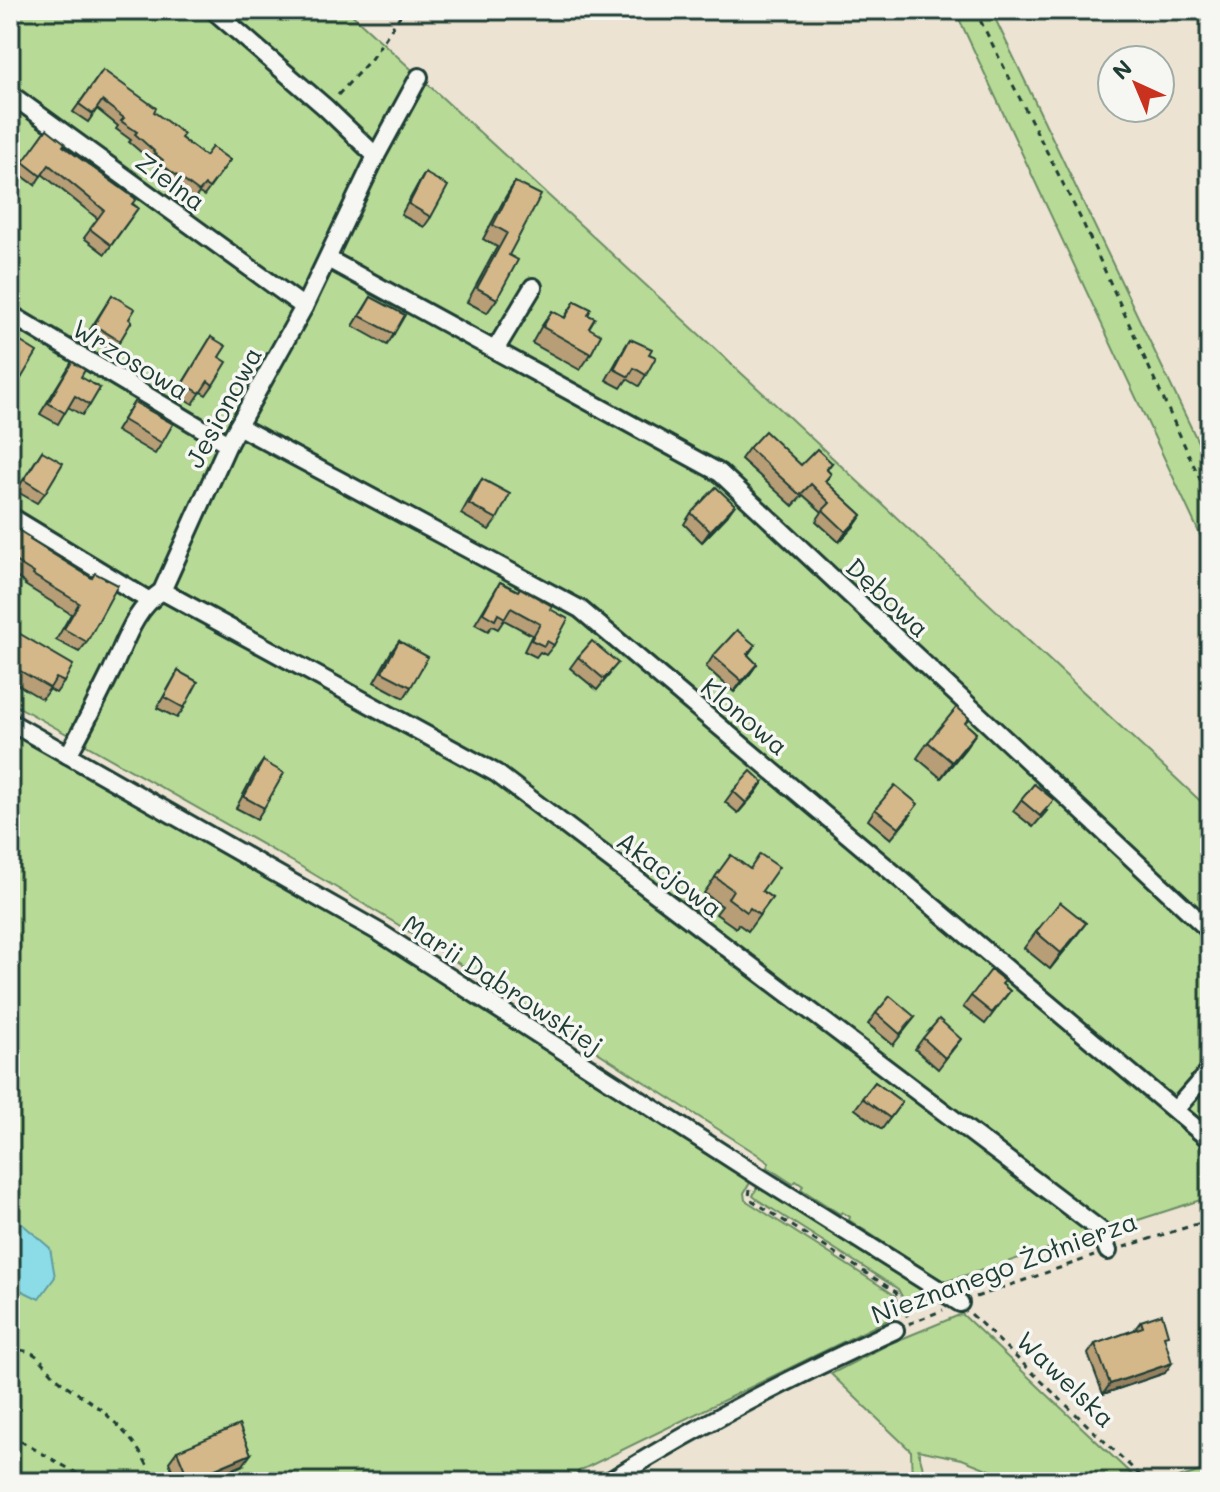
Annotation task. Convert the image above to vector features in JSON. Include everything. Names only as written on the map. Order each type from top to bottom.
[{"type":"street","points":[[213,10],[325,107],[376,156]]},
{"type":"street","name":"Jesionowa","points":[[68,755],[132,625],[155,596],[228,444],[304,307],[376,156],[419,77]]},
{"type":"street","name":"Zielna","points":[[10,94],[304,307]]},
{"type":"street","name":"Dębowa","points":[[328,259],[720,473],[1210,931]]},
{"type":"street","points":[[495,350],[533,287]]},
{"type":"street","name":"Wrzosowa","points":[[10,314],[228,444]]},
{"type":"street","name":"Klonowa","points":[[238,426],[580,609],[1210,1140]]},
{"type":"street","name":"Akacjowa","points":[[10,516],[155,596],[496,773],[1100,1230],[1108,1251]]},
{"type":"street","name":"Marii Dąbrowskiej","points":[[10,722],[379,932],[960,1303]]},
{"type":"street","points":[[1175,1110],[1210,1070]]},
{"type":"street","name":"Nieznanego Żołnierza","points":[[608,1482],[804,1371],[903,1326]]},
{"type":"path","points":[[325,107],[371,59],[404,10]]},
{"type":"path","points":[[975,10],[1083,223],[1210,501]]},
{"type":"path","points":[[754,1183],[748,1194],[753,1201],[896,1292],[903,1326]]},
{"type":"path","name":"Nieznanego Żołnierza","points":[[903,1326],[1108,1251],[1210,1220]]},
{"type":"path","name":"Wawelska","points":[[960,1303],[1147,1482]]},
{"type":"path","points":[[10,1354],[14,1350],[25,1350],[37,1355],[59,1380],[99,1408],[140,1453],[150,1467],[153,1482]]},
{"type":"path","points":[[10,1435],[92,1482]]},
{"type":"green space","points":[[10,10],[347,10],[1210,810],[1210,1197],[944,1282],[849,1220],[850,1217],[801,1189],[803,1186],[796,1181],[793,1184],[767,1167],[769,1163],[757,1154],[397,924],[10,702]]},
{"type":"green space","points":[[955,10],[991,10],[1210,467],[1210,556]]},
{"type":"green space","points":[[10,731],[345,922],[751,1181],[744,1193],[745,1200],[887,1290],[895,1296],[902,1313],[579,1471],[571,1482],[10,1482]]},
{"type":"green space","points":[[758,1185],[930,1295],[924,1303],[909,1310],[898,1289],[753,1196]]},
{"type":"green space","points":[[962,1314],[1139,1482],[1000,1474],[962,1459],[918,1450],[927,1482],[912,1482],[911,1451],[831,1374],[889,1344]]},
{"type":"green space","points":[[1210,1468],[1210,1482],[1167,1482]]},
{"type":"water","points":[[10,1218],[20,1222],[50,1248],[55,1277],[39,1299],[10,1285]]},
{"type":"building","points":[[103,70],[156,108],[154,112],[184,134],[181,138],[205,156],[212,147],[230,160],[209,188],[205,185],[199,192],[161,164],[163,160],[135,134],[137,132],[121,121],[124,118],[102,101],[93,114],[79,104]]},
{"type":"building","points":[[47,129],[65,143],[63,146],[136,199],[132,204],[138,208],[111,245],[90,229],[104,210],[49,165],[41,176],[23,162]]},
{"type":"building","points":[[425,173],[448,186],[431,217],[409,204]]},
{"type":"building","points":[[515,182],[541,195],[509,255],[518,260],[497,299],[477,288],[507,233],[493,225]]},
{"type":"building","points":[[112,295],[135,309],[120,341],[94,325]]},
{"type":"building","points":[[371,297],[405,315],[394,334],[360,316]]},
{"type":"building","points":[[575,301],[591,309],[588,315],[595,318],[589,328],[601,335],[591,354],[543,327],[552,311],[565,318]]},
{"type":"building","points":[[10,326],[20,332],[16,339],[37,352],[22,377],[10,370]]},
{"type":"building","points":[[211,337],[226,346],[219,357],[227,362],[213,385],[208,381],[200,393],[183,383]]},
{"type":"building","points":[[630,339],[652,349],[649,354],[656,357],[646,375],[634,368],[629,377],[614,369]]},
{"type":"building","points":[[72,362],[85,370],[81,377],[100,388],[90,405],[75,396],[65,413],[48,403]]},
{"type":"building","points":[[134,402],[173,424],[162,443],[123,420]]},
{"type":"building","points":[[765,431],[801,465],[817,449],[832,463],[826,469],[831,474],[825,481],[862,515],[846,532],[823,510],[830,503],[811,484],[800,495],[749,448]]},
{"type":"building","points":[[42,451],[63,463],[45,493],[24,480]]},
{"type":"building","points":[[482,479],[510,494],[497,519],[469,504]]},
{"type":"building","points":[[716,487],[735,505],[710,531],[691,513]]},
{"type":"building","points":[[10,525],[92,578],[95,573],[118,585],[87,642],[64,629],[79,603],[10,558]]},
{"type":"building","points":[[500,582],[518,591],[520,588],[568,619],[554,645],[547,641],[544,646],[531,640],[540,624],[511,608],[505,618],[498,614],[495,620],[483,613]]},
{"type":"building","points":[[10,628],[73,665],[64,682],[56,678],[50,688],[10,665]]},
{"type":"building","points":[[737,630],[755,645],[747,654],[757,664],[742,681],[713,656]]},
{"type":"building","points":[[399,641],[428,657],[411,687],[382,672]]},
{"type":"building","points":[[592,641],[618,663],[604,679],[578,657]]},
{"type":"building","points":[[178,671],[198,682],[184,708],[164,697]]},
{"type":"building","points":[[957,707],[969,718],[965,723],[976,733],[952,762],[928,742]]},
{"type":"building","points":[[263,761],[284,773],[264,808],[244,797]]},
{"type":"building","points":[[751,771],[763,782],[746,803],[733,791]]},
{"type":"building","points":[[1034,784],[1054,800],[1040,816],[1021,800]]},
{"type":"building","points":[[895,785],[918,804],[899,828],[875,809]]},
{"type":"building","points":[[760,854],[779,867],[762,891],[772,898],[759,915],[750,908],[747,912],[728,898],[733,890],[715,877],[731,855],[750,869]]},
{"type":"building","points":[[1060,902],[1086,923],[1061,953],[1036,932]]},
{"type":"building","points":[[991,970],[1005,981],[1002,984],[1010,991],[992,1013],[971,996]]},
{"type":"building","points":[[890,996],[915,1017],[900,1034],[876,1013]]},
{"type":"building","points":[[939,1019],[961,1039],[945,1058],[923,1038]]},
{"type":"building","points":[[875,1082],[902,1102],[890,1118],[862,1098]]},
{"type":"building","points":[[1162,1314],[1168,1335],[1164,1336],[1172,1363],[1110,1384],[1095,1344],[1143,1327],[1141,1321]]},
{"type":"building","points":[[239,1425],[251,1454],[189,1480],[177,1451]]}]
